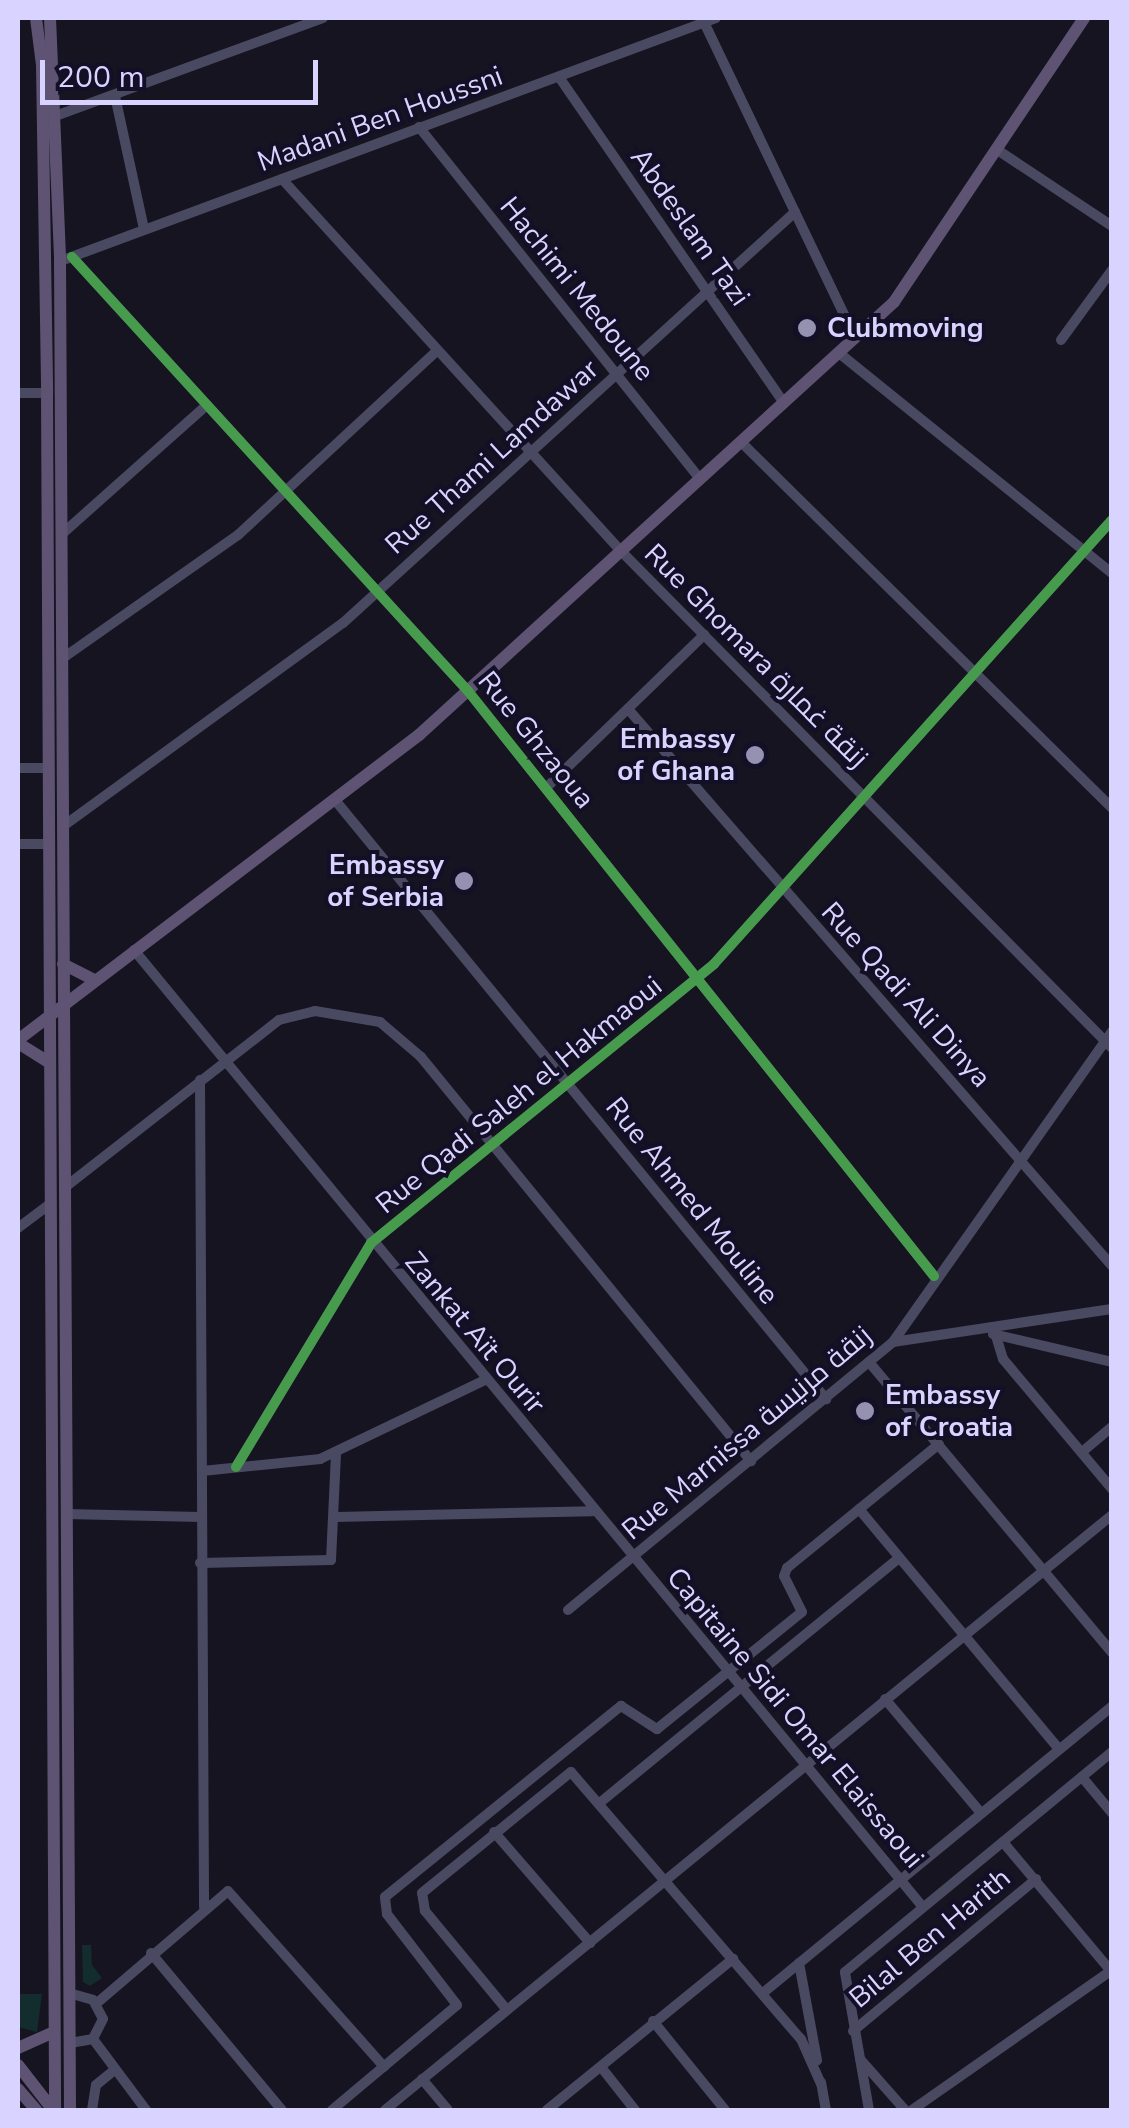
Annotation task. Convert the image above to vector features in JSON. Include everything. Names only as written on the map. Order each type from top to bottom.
[{"type":"main road","points":[[36,18],[42,65],[47,392],[54,2110]]},
{"type":"main road","points":[[50,18],[66,259],[62,827],[70,2110]]},
{"type":"main road","points":[[48,1062],[18,1042],[335,800],[468,691],[911,285],[1084,18]]},
{"type":"main road","points":[[63,964],[95,980]]},
{"type":"main road","points":[[54,2014],[69,2014]]},
{"type":"main road","points":[[18,2048],[54,2032]]},
{"type":"main road","points":[[18,2065],[54,2110]]},
{"type":"main road","points":[[18,2089],[36,2110]]},
{"type":"street","points":[[58,115],[323,18]]},
{"type":"street","name":"Madani Ben Houssni","points":[[66,259],[716,18]]},
{"type":"street","points":[[703,20],[855,338]]},
{"type":"street","name":"Abdeslam Tazi","points":[[559,76],[784,403]]},
{"type":"street","points":[[114,96],[144,229]]},
{"type":"street","name":"Hachimi Medoune","points":[[419,127],[700,479]]},
{"type":"street","points":[[999,151],[1112,226]]},
{"type":"street","name":"Rue Ghomara زنقة غمارة","points":[[282,179],[622,551],[1109,1040]]},
{"type":"street","name":"Rue Thami Lamdawar","points":[[62,827],[311,649],[795,212]]},
{"type":"street","name":"Rue Ghzaoua","points":[[66,259],[208,405],[468,691],[934,1276]]},
{"type":"street","points":[[1061,340],[1112,270]]},
{"type":"street","points":[[63,658],[166,590],[286,494],[437,351]]},
{"type":"street","points":[[839,353],[1112,573]]},
{"type":"street","points":[[18,393],[47,392]]},
{"type":"street","points":[[62,534],[208,405]]},
{"type":"street","points":[[741,442],[1112,808]]},
{"type":"street","name":"Rue Qadi Saleh el Hakmaoui","points":[[236,1466],[372,1243],[696,980],[866,799],[1112,520]]},
{"type":"street","points":[[547,787],[704,635]]},
{"type":"street","name":"Rue Qadi Ali Dinya","points":[[628,708],[1112,1266]]},
{"type":"street","points":[[18,768],[48,768]]},
{"type":"street","name":"Rue Ahmed Mouline","points":[[335,800],[826,1398]]},
{"type":"street","points":[[18,844],[48,844]]},
{"type":"street","name":"Zankat Aït Ourir","points":[[134,950],[631,1558]]},
{"type":"street","points":[[64,1188],[223,1061],[289,1015],[361,1016],[406,1040],[751,1461]]},
{"type":"street","name":"Rue Marnissa زنقة مرنيسة","points":[[568,1610],[892,1342],[934,1276],[1109,1040]]},
{"type":"street","points":[[200,1080],[204,1907]]},
{"type":"street","points":[[18,1228],[49,1204]]},
{"type":"street","points":[[892,1342],[1112,1309]]},
{"type":"street","points":[[984,1329],[996,1336],[1112,1362]]},
{"type":"street","points":[[996,1336],[1002,1359],[1112,1488]]},
{"type":"street","points":[[870,1362],[1112,1653]]},
{"type":"street","points":[[202,1471],[336,1453],[485,1380]]},
{"type":"street","points":[[1082,1452],[1112,1426]]},
{"type":"street","points":[[332,2110],[454,2010],[456,1996],[386,1914],[385,1897],[621,1706],[629,1705],[657,1729],[802,1612],[785,1572],[939,1444]]},
{"type":"street","points":[[200,1563],[326,1563],[335,1554],[336,1453]]},
{"type":"street","points":[[860,1509],[1059,1749]]},
{"type":"street","points":[[336,1517],[592,1511]]},
{"type":"street","points":[[66,1514],[201,1517]]},
{"type":"street","points":[[385,2110],[1112,1515]]},
{"type":"street","name":"Capitaine Sidi Omar Elaissaoui","points":[[631,1558],[743,1686],[923,1907]]},
{"type":"street","points":[[602,1801],[899,1558]]},
{"type":"street","points":[[886,1699],[981,1812]]},
{"type":"street","points":[[763,1994],[1112,1706]]},
{"type":"street","points":[[869,2110],[846,1972],[1112,1752]]},
{"type":"street","points":[[507,2010],[422,1904],[431,1884],[571,1772],[602,1801],[806,2046],[822,2084]]},
{"type":"street","points":[[1082,1777],[1112,1813]]},
{"type":"street","points":[[494,1832],[590,1942]]},
{"type":"street","points":[[858,2057],[909,2110],[1111,1970],[1003,1842]]},
{"type":"street","name":"Bilal Ben Harith","points":[[853,2031],[1036,1879]]},
{"type":"street","points":[[97,2003],[221,1892],[234,1893],[384,2067]]},
{"type":"street","points":[[151,1953],[282,2110]]},
{"type":"street","points":[[547,2110],[733,1959]]},
{"type":"street","points":[[800,1962],[826,2110]]},
{"type":"street","points":[[69,1993],[97,2003]]},
{"type":"street","points":[[94,2039],[102,2024],[97,2003]]},
{"type":"street","points":[[653,2021],[724,2110]]},
{"type":"street","points":[[70,2043],[94,2039]]},
{"type":"street","points":[[94,2039],[146,2110]]},
{"type":"street","points":[[601,2066],[635,2110]]},
{"type":"street","points":[[92,2110],[96,2085],[113,2070]]},
{"type":"street","points":[[422,2080],[448,2110]]},
{"type":"green space","points":[[82,1945],[91,1945],[92,1965],[102,1978],[90,1986],[83,1982]]},
{"type":"green space","points":[[18,1994],[42,1994],[37,2032],[18,2027]]},
{"type":"cycle path","points":[[72,257],[468,691],[934,1276]]},
{"type":"cycle path","points":[[236,1467],[371,1243],[714,964],[1112,520]]},
{"type":"place","name":"Clubmoving","points":[[807,328]]},
{"type":"place","name":"Embassy of Ghana","points":[[755,755]]},
{"type":"place","name":"Embassy of Serbia","points":[[464,881]]},
{"type":"place","name":"Embassy of Croatia","points":[[865,1411]]}]
